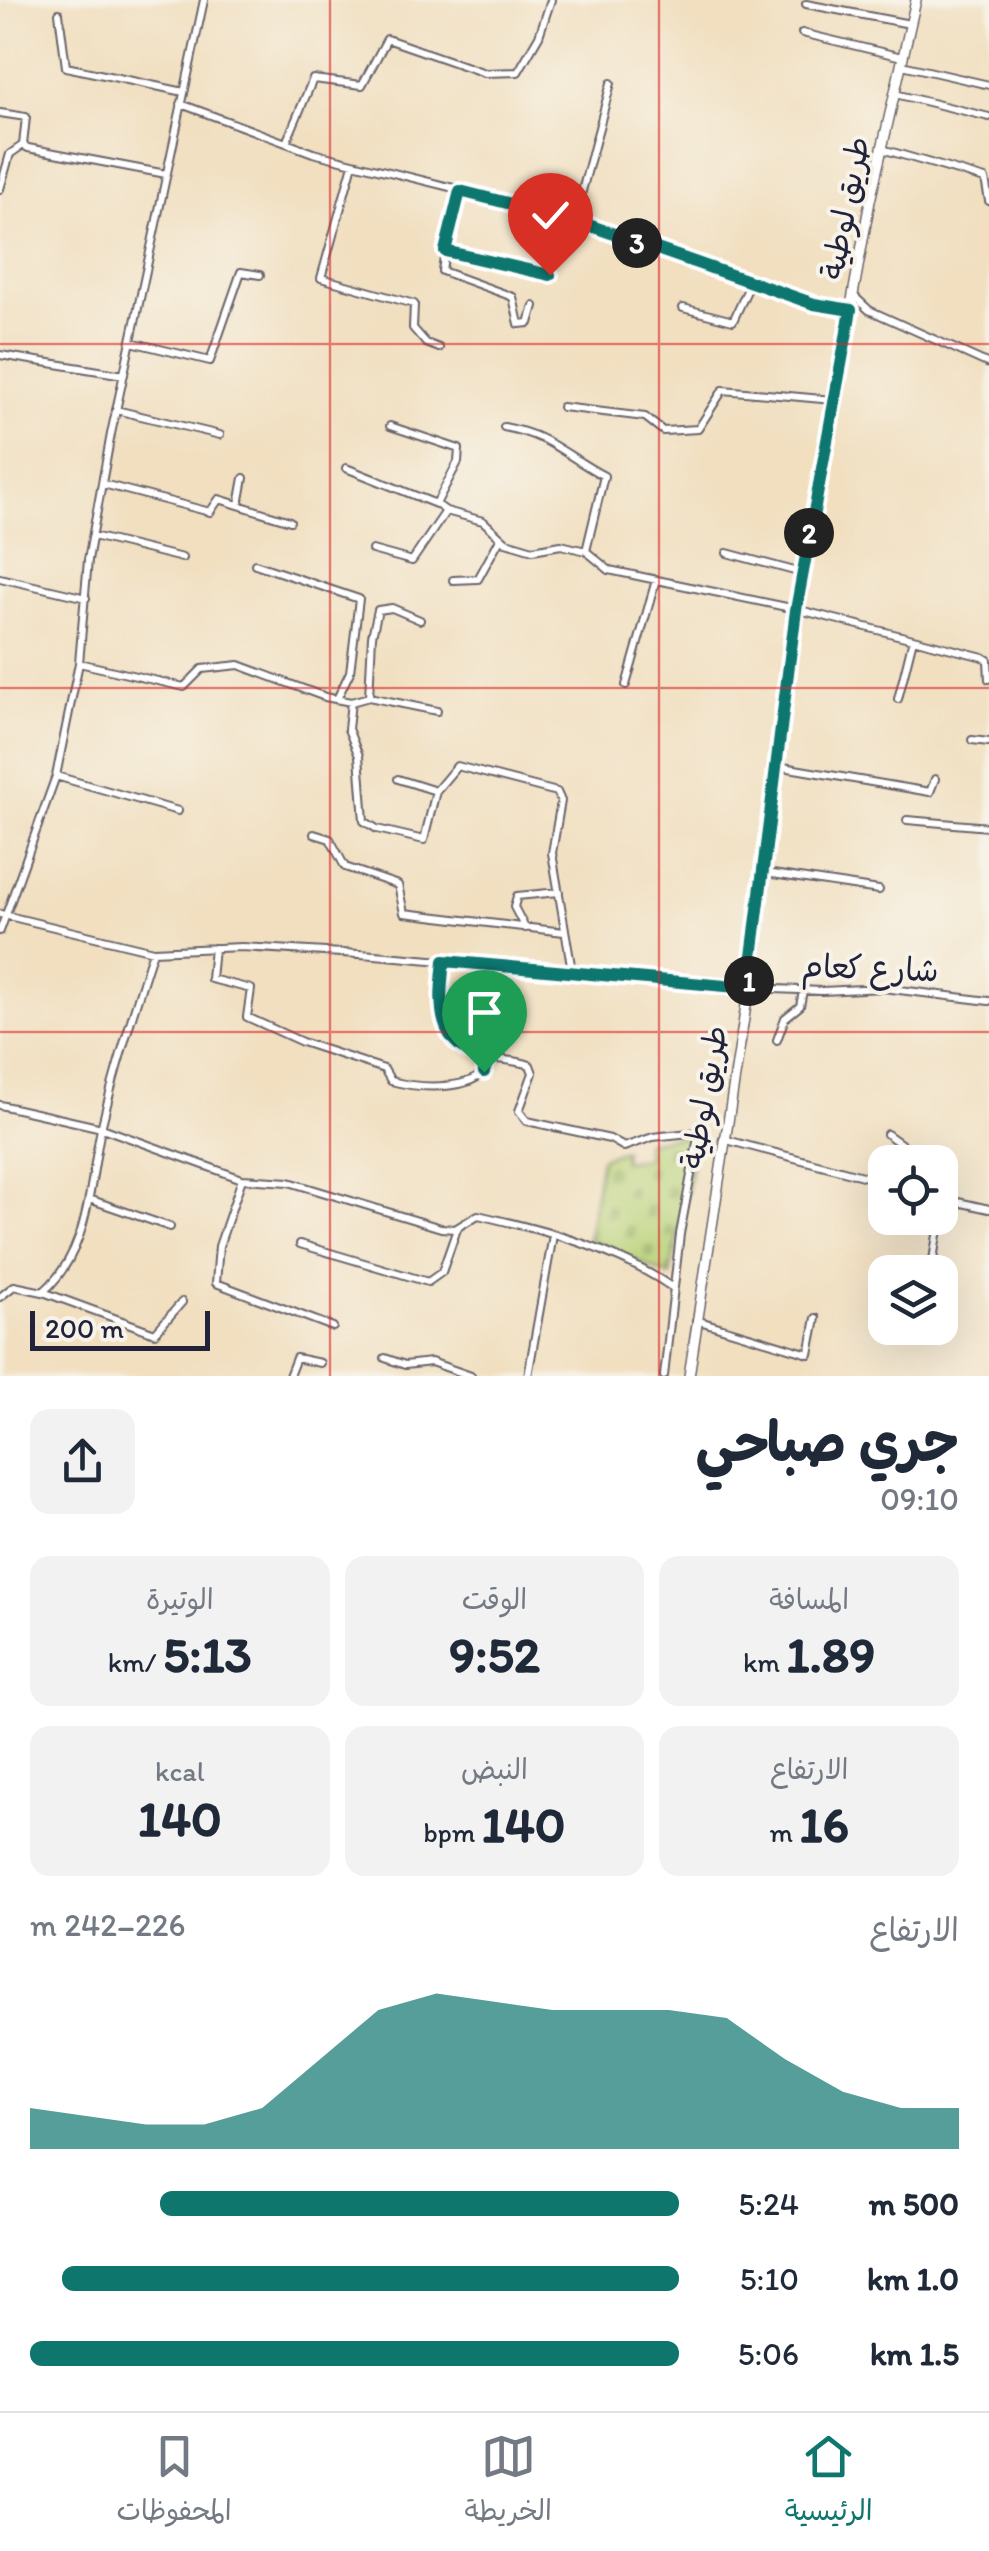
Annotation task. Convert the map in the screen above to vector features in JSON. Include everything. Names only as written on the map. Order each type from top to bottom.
[{"type":"main road","name":"طريق لوطية","points":[[688,1376],[766,873],[802,573],[882,149],[916,0]]},
{"type":"street","points":[[0,931],[56,776],[79,663],[93,536],[116,410],[204,0]]},
{"type":"street","points":[[286,143],[313,79],[360,86],[388,39],[485,73],[517,72],[539,36],[551,0]]},
{"type":"street","points":[[806,4],[910,24]]},
{"type":"street","points":[[59,13],[66,66],[184,92]]},
{"type":"street","points":[[802,33],[989,85]]},
{"type":"street","points":[[574,220],[611,84]]},
{"type":"street","points":[[894,94],[989,117]]},
{"type":"street","points":[[181,104],[353,164],[574,220],[814,304],[851,314],[868,310]]},
{"type":"street","points":[[0,113],[26,117],[23,145]]},
{"type":"street","points":[[0,189],[10,154],[23,145],[166,174]]},
{"type":"street","points":[[882,149],[985,179],[989,201]]},
{"type":"street","points":[[353,164],[320,278],[414,304],[413,328],[426,343],[439,348]]},
{"type":"street","points":[[460,191],[442,271],[513,297],[519,324],[529,323],[534,306]]},
{"type":"street","points":[[445,251],[550,275]]},
{"type":"street","points":[[131,342],[210,361],[241,272],[260,275]]},
{"type":"street","points":[[683,308],[733,321],[751,282]]},
{"type":"street","points":[[854,296],[868,310],[989,364]]},
{"type":"street","points":[[0,355],[124,376]]},
{"type":"street","points":[[562,407],[645,417],[663,431],[681,432],[698,429],[723,390],[833,400]]},
{"type":"street","points":[[116,410],[220,434]]},
{"type":"street","points":[[390,426],[459,449],[458,462],[436,504]]},
{"type":"street","points":[[504,427],[546,436],[579,464],[604,476],[586,551]]},
{"type":"street","points":[[346,468],[446,511],[483,522],[500,540],[548,551],[561,544],[586,551],[604,569],[796,610],[985,657],[989,679]]},
{"type":"street","points":[[239,505],[244,478]]},
{"type":"street","points":[[103,484],[210,512],[219,499],[290,521]]},
{"type":"street","points":[[372,550],[412,561],[446,511]]},
{"type":"street","points":[[93,536],[182,558]]},
{"type":"street","points":[[453,580],[470,582],[480,578],[500,540]]},
{"type":"street","points":[[727,552],[802,573]]},
{"type":"street","points":[[255,564],[359,599],[350,672],[338,699]]},
{"type":"street","points":[[0,578],[86,598]]},
{"type":"street","points":[[626,685],[656,580]]},
{"type":"street","points":[[369,697],[372,636],[378,610],[392,608],[420,620]]},
{"type":"street","points":[[898,698],[913,639]]},
{"type":"street","points":[[79,663],[184,687],[210,666],[240,666],[350,702],[369,697],[437,711]]},
{"type":"street","points":[[350,702],[348,729],[359,756],[364,820],[377,829],[424,840],[436,790],[458,766],[558,792],[561,801],[552,844],[572,972]]},
{"type":"street","points":[[972,740],[989,742]]},
{"type":"street","points":[[777,766],[930,792],[935,780]]},
{"type":"street","points":[[56,776],[178,811]]},
{"type":"street","points":[[398,779],[436,790]]},
{"type":"street","points":[[906,820],[989,827]]},
{"type":"street","points":[[314,834],[330,839],[346,867],[398,885],[404,913],[564,932]]},
{"type":"street","points":[[766,873],[879,890]]},
{"type":"street","points":[[525,928],[514,907],[517,896],[559,892]]},
{"type":"street","name":"شارع كعام","points":[[4,914],[152,952],[214,948],[444,961],[748,988],[883,988],[989,1001]]},
{"type":"street","points":[[214,948],[211,978],[250,989],[247,1017],[308,1044],[384,1069],[392,1081],[420,1088],[429,1083],[463,1086],[484,1072],[488,1058]]},
{"type":"street","points":[[43,1292],[71,1255],[89,1199],[102,1128],[152,952]]},
{"type":"street","points":[[444,961],[439,996],[446,1032],[460,1048],[532,1068],[519,1111],[527,1121],[610,1139],[624,1147],[653,1137],[699,1132],[664,1376]]},
{"type":"street","points":[[777,1040],[785,1018],[800,1006],[803,991]]},
{"type":"street","points":[[0,1105],[102,1128],[242,1179],[289,1182],[441,1228],[457,1228]]},
{"type":"street","points":[[887,1134],[901,1145]]},
{"type":"street","points":[[723,1139],[868,1177]]},
{"type":"street","points":[[242,1179],[216,1258],[216,1282],[333,1327]]},
{"type":"street","points":[[89,1199],[170,1227]]},
{"type":"street","points":[[958,1202],[989,1209]]},
{"type":"street","points":[[300,1244],[428,1282],[442,1272],[457,1228],[475,1215],[552,1234],[624,1258],[674,1288]]},
{"type":"street","points":[[528,1376],[552,1234]]},
{"type":"street","points":[[0,1297],[14,1286],[43,1292],[155,1333],[182,1302]]},
{"type":"street","points":[[695,1320],[809,1354],[816,1318]]},
{"type":"street","points":[[385,1358],[404,1365],[431,1362],[471,1376]]},
{"type":"street","points":[[289,1376],[294,1359],[320,1363]]},
{"type":"green space","points":[[698,1133],[670,1276],[588,1239],[601,1158],[624,1150],[623,1161],[647,1158],[645,1142]]},
{"type":"route","points":[[484,1072],[488,1058],[460,1048],[442,1022],[439,996],[444,961],[748,988],[766,873],[796,610],[851,310],[814,304],[542,210],[460,191],[445,251],[550,275]]}]
